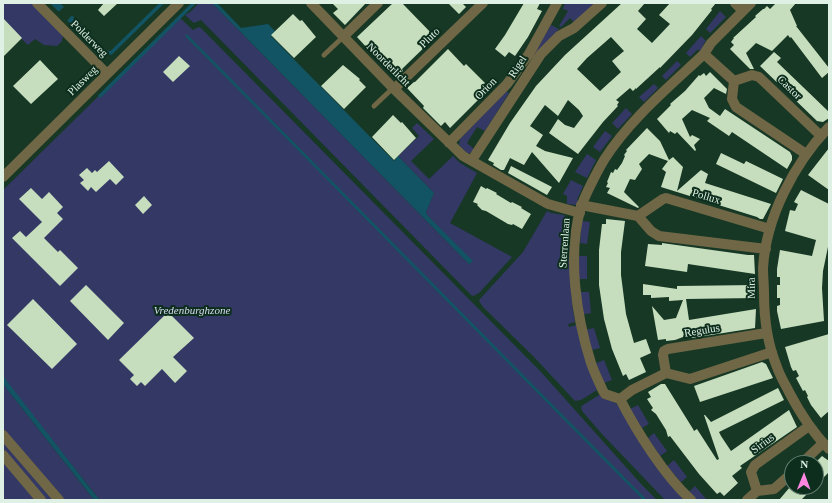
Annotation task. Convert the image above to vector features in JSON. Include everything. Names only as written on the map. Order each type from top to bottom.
[{"type":"street","name":"Polderweg","points":[[37,3],[107,74]]},
{"type":"street","name":"Plasweg","points":[[3,177],[179,3]]},
{"type":"street","name":"Noorderlicht","points":[[311,3],[394,89],[449,143]]},
{"type":"street","points":[[343,37],[378,3]]},
{"type":"street","name":"Pluto","points":[[394,89],[483,3]]},
{"type":"street","name":"Orion","points":[[449,143],[507,84],[529,54],[558,3]]},
{"type":"street","name":"Rigel","points":[[472,160],[541,54],[559,36],[574,28],[602,3]]},
{"type":"street","points":[[735,3],[743,11]]},
{"type":"street","name":"Sterrenlaan","points":[[620,399],[605,394],[603,391],[591,363],[582,326],[576,293],[574,258],[576,230],[580,209],[604,160],[623,134],[704,54],[710,43],[751,3]]},
{"type":"street","points":[[704,54],[734,82],[732,99],[736,107],[806,154]]},
{"type":"street","name":"Castor","points":[[734,82],[752,75],[759,77],[821,136]]},
{"type":"street","name":"Mira","points":[[826,446],[809,426],[777,368],[766,333],[763,268],[770,229],[776,208],[797,167],[829,127]]},
{"type":"street","points":[[449,143],[464,156],[548,204],[638,216],[651,231],[659,236],[766,249]]},
{"type":"street","name":"Pollux","points":[[638,216],[666,198],[770,229]]},
{"type":"street","name":"Regulus","points":[[666,373],[663,354],[664,351],[668,349],[766,333]]},
{"type":"street","points":[[691,500],[663,469],[620,399],[632,390],[666,373],[690,379],[772,352]]},
{"type":"street","name":"Sirius","points":[[757,491],[751,472],[755,465],[809,426]]},
{"type":"street","points":[[3,435],[59,500]]},
{"type":"street","points":[[813,455],[826,446]]},
{"type":"street","points":[[3,455],[41,500]]},
{"type":"street","points":[[748,500],[757,491],[774,489],[784,480]]},
{"type":"lane","points":[[324,56],[343,37]]},
{"type":"lane","points":[[374,106],[394,89]]},
{"type":"green space","points":[[3,3],[32,3],[63,36],[62,41],[57,46],[44,45],[35,39],[28,45],[12,30],[3,38]]},
{"type":"green space","points":[[199,3],[212,3],[469,264],[472,261],[427,215],[426,212],[434,193],[398,156],[419,136],[412,128],[417,123],[434,139],[411,161],[429,179],[453,156],[460,163],[477,173],[450,223],[512,257],[480,292],[474,296],[471,295],[201,20],[194,23],[185,15]]},
{"type":"green space","points":[[565,3],[596,3],[574,22],[570,18],[561,27],[559,26],[568,11],[563,9]]},
{"type":"green space","points":[[720,11],[726,17],[710,33],[706,29]]},
{"type":"green space","name":"Vredenburghzone","points":[[180,18],[193,30],[199,27],[201,28],[541,372],[657,500],[100,500],[3,379],[3,190],[173,23],[175,24]]},
{"type":"green space","points":[[551,25],[559,29],[530,60]]},
{"type":"green space","points":[[701,36],[706,41],[701,53],[698,49],[690,57],[686,53]]},
{"type":"green space","points":[[677,61],[681,65],[666,80],[662,76]]},
{"type":"green space","points":[[654,84],[658,88],[644,102],[639,97]]},
{"type":"green space","points":[[506,91],[509,93],[485,131],[477,127],[467,143],[474,149],[471,153],[467,153],[459,145],[460,139]]},
{"type":"green space","points":[[626,108],[632,114],[618,129],[612,123]]},
{"type":"green space","points":[[605,131],[612,136],[600,152],[593,147]]},
{"type":"green space","points":[[587,154],[596,160],[587,178],[575,172]]},
{"type":"green space","points":[[571,180],[583,186],[577,200],[580,202],[577,205],[567,204],[567,196],[563,194]]},
{"type":"green space","points":[[547,211],[564,215],[566,219],[570,218],[571,283],[575,322],[568,324],[569,327],[576,325],[597,390],[581,400],[575,401],[534,357],[483,307],[479,301],[523,252]]},
{"type":"green space","points":[[582,221],[590,222],[587,244],[580,243]]},
{"type":"green space","points":[[579,256],[587,256],[587,279],[579,279]]},
{"type":"green space","points":[[580,292],[589,292],[591,313],[581,315]]},
{"type":"green space","points":[[594,328],[600,348],[592,350],[585,330]]},
{"type":"green space","points":[[604,360],[612,380],[604,383],[596,363]]},
{"type":"green space","points":[[3,384],[94,500],[63,500],[3,431]]},
{"type":"green space","points":[[599,395],[618,405],[661,472],[684,500],[665,500],[582,411],[581,407],[583,405]]},
{"type":"green space","points":[[638,405],[649,424],[642,428],[630,409]]},
{"type":"green space","points":[[654,433],[667,451],[660,456],[648,438]]},
{"type":"green space","points":[[3,441],[54,500],[45,500],[3,451]]},
{"type":"green space","points":[[674,460],[687,477],[681,482],[667,466]]},
{"type":"green space","points":[[3,461],[37,500],[3,500]]},
{"type":"green space","points":[[695,486],[707,500],[696,500],[689,492]]},
{"type":"shaded area","points":[[50,3],[60,3],[64,7],[102,47],[100,54]]},
{"type":"shaded area","points":[[212,3],[217,3],[241,28],[268,24],[275,31],[271,36],[394,161],[398,156],[434,193],[426,212],[427,215],[473,261],[469,264]]},
{"type":"shaded area","points":[[187,34],[647,500],[643,500],[185,36]]},
{"type":"shaded area","points":[[3,376],[100,500],[94,500],[3,384]]},
{"type":"pier","points":[[65,6],[73,14],[66,22],[57,13]]},
{"type":"building","points":[[104,3],[118,3],[104,16],[98,10]]},
{"type":"building","points":[[332,3],[366,3],[345,25],[333,13],[338,9]]},
{"type":"building","points":[[393,3],[402,3],[435,37],[402,69],[403,71],[397,77],[382,63],[386,58],[372,44],[368,49],[357,37]]},
{"type":"building","points":[[448,3],[462,3],[466,7],[459,14]]},
{"type":"building","points":[[524,3],[540,3],[537,9],[542,11],[528,37],[515,56],[509,52],[505,57],[495,49]]},
{"type":"building","points":[[622,3],[645,3],[638,11],[646,19],[637,29],[652,43],[670,24],[659,15],[670,3],[716,3],[692,35],[660,68],[636,89],[633,91],[630,88],[616,100],[619,102],[617,105],[618,106],[603,122],[578,154],[549,133],[558,119],[565,125],[574,128],[583,116],[579,110],[568,100],[558,116],[545,105],[530,126],[543,135],[536,146],[545,151],[573,158],[559,183],[532,152],[524,165],[510,158],[504,170],[501,170],[493,165],[494,163],[488,160],[510,123],[536,86],[565,55]],"holes":[[[611,37],[624,51],[612,61],[621,72],[600,91],[577,69]]]},
{"type":"building","points":[[776,3],[796,3],[790,10],[796,26],[829,68],[829,72],[822,78],[788,35],[772,51],[756,43],[746,53],[754,69],[750,69],[730,49],[734,45],[731,42],[733,38],[756,17],[755,16],[767,6],[770,9]]},
{"type":"building","points":[[293,14],[300,21],[302,20],[316,37],[294,58],[271,35]]},
{"type":"building","points":[[3,18],[22,38],[3,57]]},
{"type":"building","points":[[448,49],[464,66],[466,64],[485,83],[481,87],[486,92],[450,128],[445,122],[441,126],[423,108],[424,106],[407,88]]},
{"type":"building","points":[[774,52],[781,58],[777,62],[829,112],[829,118],[823,122],[817,121],[760,66]]},
{"type":"building","points":[[179,56],[190,66],[173,82],[163,72]]},
{"type":"building","points":[[40,60],[58,79],[31,104],[13,86]]},
{"type":"building","points":[[343,65],[360,79],[359,80],[366,87],[344,109],[321,86]]},
{"type":"building","points":[[710,72],[727,89],[726,94],[714,88],[704,98],[709,108],[720,116],[725,109],[790,152],[792,160],[787,169],[732,132],[729,136],[707,121],[710,118],[692,110],[682,119],[690,137],[692,135],[700,139],[694,145],[695,151],[677,132],[675,134],[670,131],[669,133],[657,119],[699,75],[700,76],[704,73],[706,76]]},
{"type":"building","points":[[393,115],[401,123],[402,122],[416,138],[394,160],[372,137]]},
{"type":"building","points":[[647,128],[660,141],[669,160],[673,157],[683,167],[677,191],[701,170],[708,174],[705,183],[771,204],[763,219],[661,187],[666,172],[662,169],[668,161],[649,154],[639,164],[642,169],[635,180],[630,179],[624,192],[639,207],[638,208],[607,193],[610,188],[606,187],[611,172],[613,173],[615,169],[617,170],[622,163],[625,156],[624,155],[627,151],[626,150]]},
{"type":"building","points":[[829,148],[829,190],[808,175]]},
{"type":"building","points":[[721,153],[744,164],[746,161],[783,179],[776,193],[716,164]]},
{"type":"building","points":[[109,161],[124,177],[116,185],[110,179],[96,192],[91,187],[88,191],[80,183],[84,180],[79,175],[87,168],[92,173],[95,170],[97,172]]},
{"type":"building","points":[[511,166],[552,187],[547,195],[508,173]]},
{"type":"building","points":[[481,186],[497,193],[496,194],[511,203],[512,202],[522,207],[521,208],[531,214],[522,229],[513,224],[508,224],[482,210],[477,205],[478,204],[473,202]]},
{"type":"building","points":[[31,188],[42,199],[49,192],[63,207],[57,213],[63,219],[44,238],[58,252],[60,250],[78,268],[60,286],[12,238],[20,231],[26,237],[42,222],[19,199]]},
{"type":"building","points":[[801,190],[829,204],[829,242],[823,271],[822,288],[824,321],[781,329],[777,311],[777,306],[780,305],[780,298],[777,298],[777,285],[780,285],[780,277],[777,277],[777,269],[780,250],[812,256],[816,240],[785,231],[790,210],[795,211],[798,204],[794,202]]},
{"type":"building","points":[[144,196],[152,205],[143,214],[135,205]]},
{"type":"building","points":[[606,219],[625,221],[621,252],[621,275],[626,314],[634,343],[646,339],[651,353],[640,358],[646,372],[629,380],[626,374],[623,376],[612,349],[604,319],[599,285],[599,250],[602,224],[606,224]]},
{"type":"building","points":[[662,243],[754,255],[755,274],[688,264],[687,272],[645,266],[648,244],[662,245]]},
{"type":"building","points":[[643,284],[677,289],[677,286],[756,285],[756,298],[686,299],[689,320],[756,309],[755,328],[692,338],[691,334],[675,340],[658,340],[652,306],[664,320],[676,318],[683,300],[669,301],[669,297],[651,298],[651,295],[643,295]]},
{"type":"building","points":[[86,285],[124,323],[108,340],[70,301]]},
{"type":"building","points":[[33,299],[77,344],[52,369],[7,325]]},
{"type":"building","points":[[168,312],[194,338],[173,357],[187,371],[175,383],[162,369],[145,386],[141,382],[137,386],[130,379],[134,375],[119,360]]},
{"type":"building","points":[[829,334],[829,411],[821,418],[811,405],[805,390],[803,391],[796,378],[799,376],[796,370],[793,371],[791,367],[785,347]]},
{"type":"building","points":[[762,362],[766,364],[773,378],[700,402],[694,386]]},
{"type":"building","points":[[661,384],[665,384],[694,431],[697,429],[717,460],[719,459],[704,415],[711,422],[778,388],[784,400],[719,432],[731,451],[789,410],[797,427],[740,466],[742,468],[732,476],[738,483],[724,496],[720,492],[717,494],[699,474],[670,436],[668,437],[666,430],[656,414],[651,410],[653,408],[647,399],[651,397],[648,392]]},
{"type":"building","points":[[824,457],[829,461],[829,472],[824,477]]},
{"type":"building","points":[[784,494],[806,495],[801,500],[779,500]]},
{"type":"waterway","points":[[99,48],[105,52],[111,53],[162,3]]},
{"type":"waterway","points":[[100,96],[194,3]]}]
